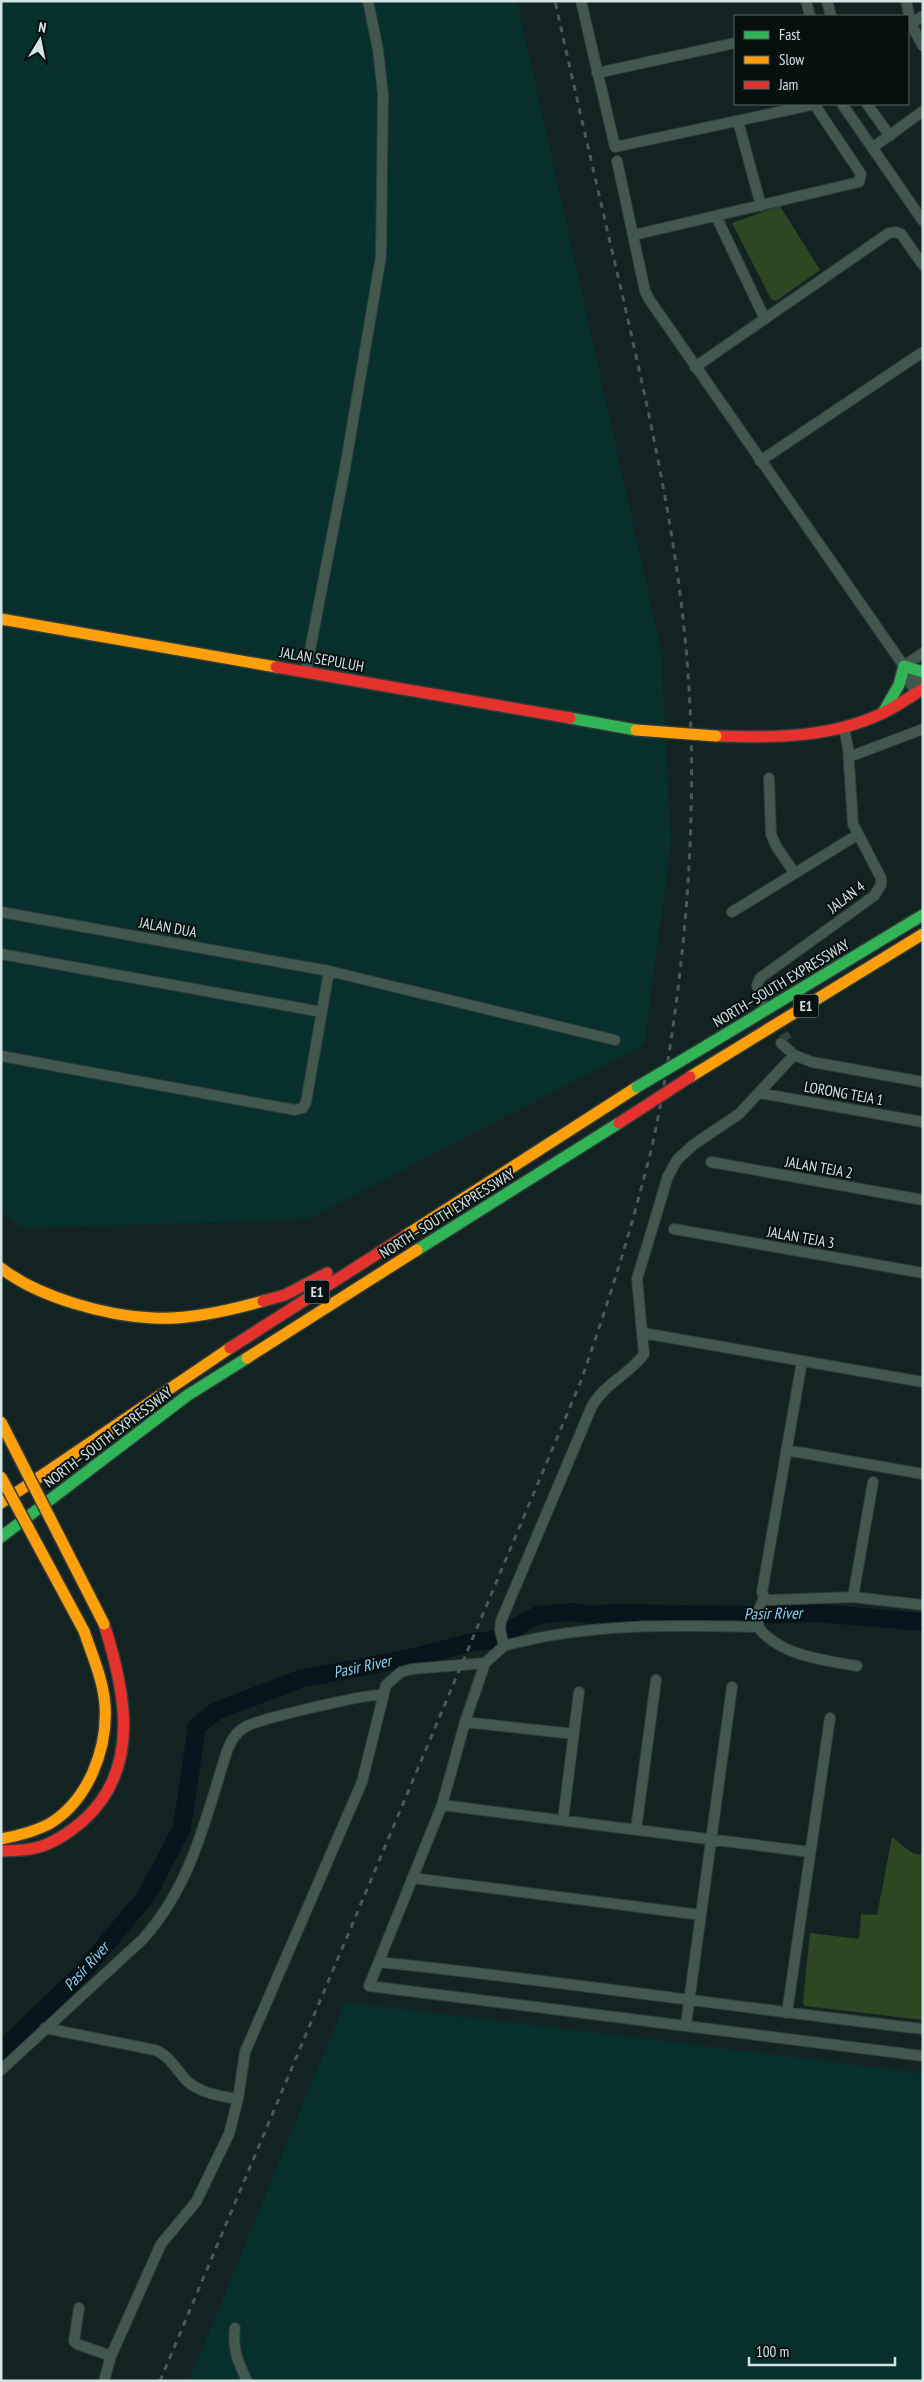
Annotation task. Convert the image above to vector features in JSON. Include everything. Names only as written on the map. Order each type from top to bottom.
[{"type":"main road","name":"JALAN SEPULUH","points":[[1,619],[636,730],[716,736],[786,736],[816,733],[844,727],[882,713],[921,690]]},
{"type":"main road","points":[[882,713],[899,685],[906,669],[923,672]]},
{"type":"main road","name":"NORTH–SOUTH EXPRESSWAY","points":[[1,1503],[186,1376],[618,1099],[923,915]]},
{"type":"main road","name":"NORTH–SOUTH EXPRESSWAY","points":[[1,1537],[188,1395],[690,1077],[923,934]]},
{"type":"main road","points":[[1,1268],[11,1276],[74,1306],[153,1318],[228,1311],[285,1295],[356,1257],[548,1138],[618,1099]]},
{"type":"main road","points":[[1,1422],[104,1624],[119,1672],[125,1721],[124,1747],[110,1789],[85,1821],[61,1837],[36,1848],[1,1851]]},
{"type":"main road","points":[[1,1477],[84,1631],[105,1703],[105,1728],[100,1753],[91,1776],[77,1798],[54,1821],[31,1832],[1,1839]]},
{"type":"street","points":[[306,672],[345,468],[381,256],[383,94],[378,50],[368,1]]},
{"type":"street","points":[[581,1],[615,147],[810,105]]},
{"type":"street","points":[[806,1],[810,15]]},
{"type":"street","points":[[827,1],[831,15]]},
{"type":"street","points":[[906,1],[911,24],[923,46]]},
{"type":"street","points":[[911,24],[923,16]]},
{"type":"street","points":[[597,73],[734,43]]},
{"type":"street","points":[[634,235],[859,182],[861,174],[816,105]]},
{"type":"street","points":[[843,105],[922,219]]},
{"type":"street","points":[[868,105],[890,136]]},
{"type":"street","points":[[872,148],[923,111]]},
{"type":"street","points":[[738,121],[761,206]]},
{"type":"street","points":[[617,161],[634,235],[644,291],[695,368],[906,669],[909,681],[921,690]]},
{"type":"street","points":[[716,216],[765,319]]},
{"type":"street","points":[[695,368],[889,233],[896,232],[901,234],[923,265]]},
{"type":"street","points":[[760,461],[923,352]]},
{"type":"street","points":[[906,669],[923,654]]},
{"type":"street","name":"JALAN 4","points":[[763,998],[757,983],[764,975],[874,896],[878,891],[881,878],[858,835],[852,812],[849,757],[844,727]]},
{"type":"street","points":[[849,757],[922,732]]},
{"type":"street","points":[[769,778],[771,834],[776,846],[794,872]]},
{"type":"street","points":[[732,912],[794,872],[858,835]]},
{"type":"street","name":"JALAN DUA","points":[[1,912],[330,971],[615,1040]]},
{"type":"street","points":[[1,954],[322,1012]]},
{"type":"street","points":[[1,1056],[295,1110],[303,1108],[306,1102],[330,971]]},
{"type":"street","points":[[923,1082],[812,1062],[788,1047],[759,1093],[739,1114],[692,1145],[677,1160],[668,1176],[637,1279],[637,1298],[643,1333],[644,1354],[640,1360],[607,1386],[592,1406],[501,1621],[502,1639],[486,1664],[465,1722],[442,1805],[369,1986],[686,2024],[923,2056]]},
{"type":"street","name":"LORONG TEJA 1","points":[[759,1093],[923,1122]]},
{"type":"street","name":"JALAN TEJA 2","points":[[711,1162],[923,1200]]},
{"type":"street","name":"JALAN TEJA 3","points":[[674,1229],[923,1273]]},
{"type":"street","points":[[643,1333],[923,1382]]},
{"type":"street","points":[[802,1361],[762,1592],[764,1598],[758,1620],[773,1643],[821,1659],[857,1666]]},
{"type":"street","points":[[786,1450],[923,1474]]},
{"type":"street","points":[[853,1597],[873,1482]]},
{"type":"street","points":[[764,1598],[769,1600],[853,1597],[923,1605]]},
{"type":"street","points":[[502,1639],[606,1629],[689,1626],[758,1620]]},
{"type":"street","points":[[104,2381],[111,2356],[161,2244],[200,2196],[229,2134],[238,2099],[245,2052],[362,1782],[382,1695],[392,1678],[401,1672],[486,1664]]},
{"type":"street","points":[[636,1830],[656,1680]]},
{"type":"street","points":[[686,2024],[732,1687]]},
{"type":"street","points":[[564,1820],[579,1692]]},
{"type":"street","points":[[1,2070],[143,1938],[174,1899],[187,1874],[227,1751],[236,1733],[245,1727],[271,1718],[382,1695]]},
{"type":"street","points":[[787,2013],[830,1718]]},
{"type":"street","points":[[465,1722],[574,1734]]},
{"type":"street","points":[[442,1805],[810,1852]]},
{"type":"street","points":[[412,1878],[701,1915]]},
{"type":"street","points":[[378,1962],[546,1980],[787,2013],[923,2029]]},
{"type":"street","points":[[45,2028],[155,2050],[169,2058],[186,2080],[196,2088],[238,2099]]},
{"type":"street","points":[[79,2308],[74,2341],[111,2356]]},
{"type":"street","points":[[235,2328],[233,2341],[235,2355],[248,2381]]},
{"type":"shaded area","points":[[1,1],[517,1],[661,650],[671,843],[644,1045],[309,1219],[23,1228],[1,1212]]},
{"type":"shaded area","points":[[345,2002],[923,2073],[923,2381],[189,2381]]},
{"type":"green space","points":[[780,206],[820,270],[776,301],[771,299],[732,223]]},
{"type":"green space","points":[[892,1837],[912,1853],[923,1855],[923,2020],[805,2006],[803,2002],[810,1933],[859,1939],[861,1914],[877,1915]]},
{"type":"waterway","name":"Pasir River","points":[[1,2051],[82,1973],[147,1895],[182,1828],[197,1726],[216,1711],[300,1679],[414,1657],[473,1642],[493,1640],[538,1615],[572,1612],[594,1615],[611,1613],[747,1615],[817,1613],[923,1622]]},
{"type":"tunnel","points":[[777,1020],[787,1040]]},
{"type":"railway","points":[[160,2381],[581,1381],[613,1284],[648,1164],[665,1077],[680,970],[690,843],[690,715],[684,625],[663,484],[555,1]]},
{"type":"traffic: fast","points":[[884,711],[899,685],[904,666],[923,672]]},
{"type":"traffic: fast","points":[[570,718],[636,730]]},
{"type":"traffic: fast","points":[[706,1046],[923,915]]},
{"type":"traffic: fast","points":[[637,1087],[706,1046]]},
{"type":"traffic: fast","points":[[417,1250],[619,1123]]},
{"type":"traffic: fast","points":[[1,1537],[188,1395],[247,1358]]},
{"type":"traffic: slow","points":[[1,619],[276,667]]},
{"type":"traffic: slow","points":[[636,730],[716,736]]},
{"type":"traffic: slow","points":[[690,1077],[923,934]]},
{"type":"traffic: slow","points":[[405,1236],[637,1087]]},
{"type":"traffic: slow","points":[[247,1358],[417,1250]]},
{"type":"traffic: slow","points":[[1,1268],[34,1288],[53,1296],[94,1309],[134,1316],[153,1318],[193,1316],[263,1301]]},
{"type":"traffic: slow","points":[[1,1503],[230,1348]]},
{"type":"traffic: slow","points":[[1,1422],[104,1624]]},
{"type":"traffic: slow","points":[[1,1477],[84,1631]]},
{"type":"traffic: slow","points":[[1,1839],[37,1829],[49,1824],[63,1814],[75,1802],[93,1772],[103,1739],[105,1705],[100,1676],[84,1631]]},
{"type":"traffic: jam","points":[[276,667],[570,718]]},
{"type":"traffic: jam","points":[[716,736],[759,737],[822,732],[863,721],[883,713],[923,689]]},
{"type":"traffic: jam","points":[[619,1123],[690,1077]]},
{"type":"traffic: jam","points":[[230,1348],[405,1236]]},
{"type":"traffic: jam","points":[[263,1301],[285,1295],[327,1273]]},
{"type":"traffic: jam","points":[[1,1851],[27,1850],[55,1841],[84,1820],[102,1799],[115,1776],[121,1752],[124,1727],[118,1675],[104,1624]]}]
